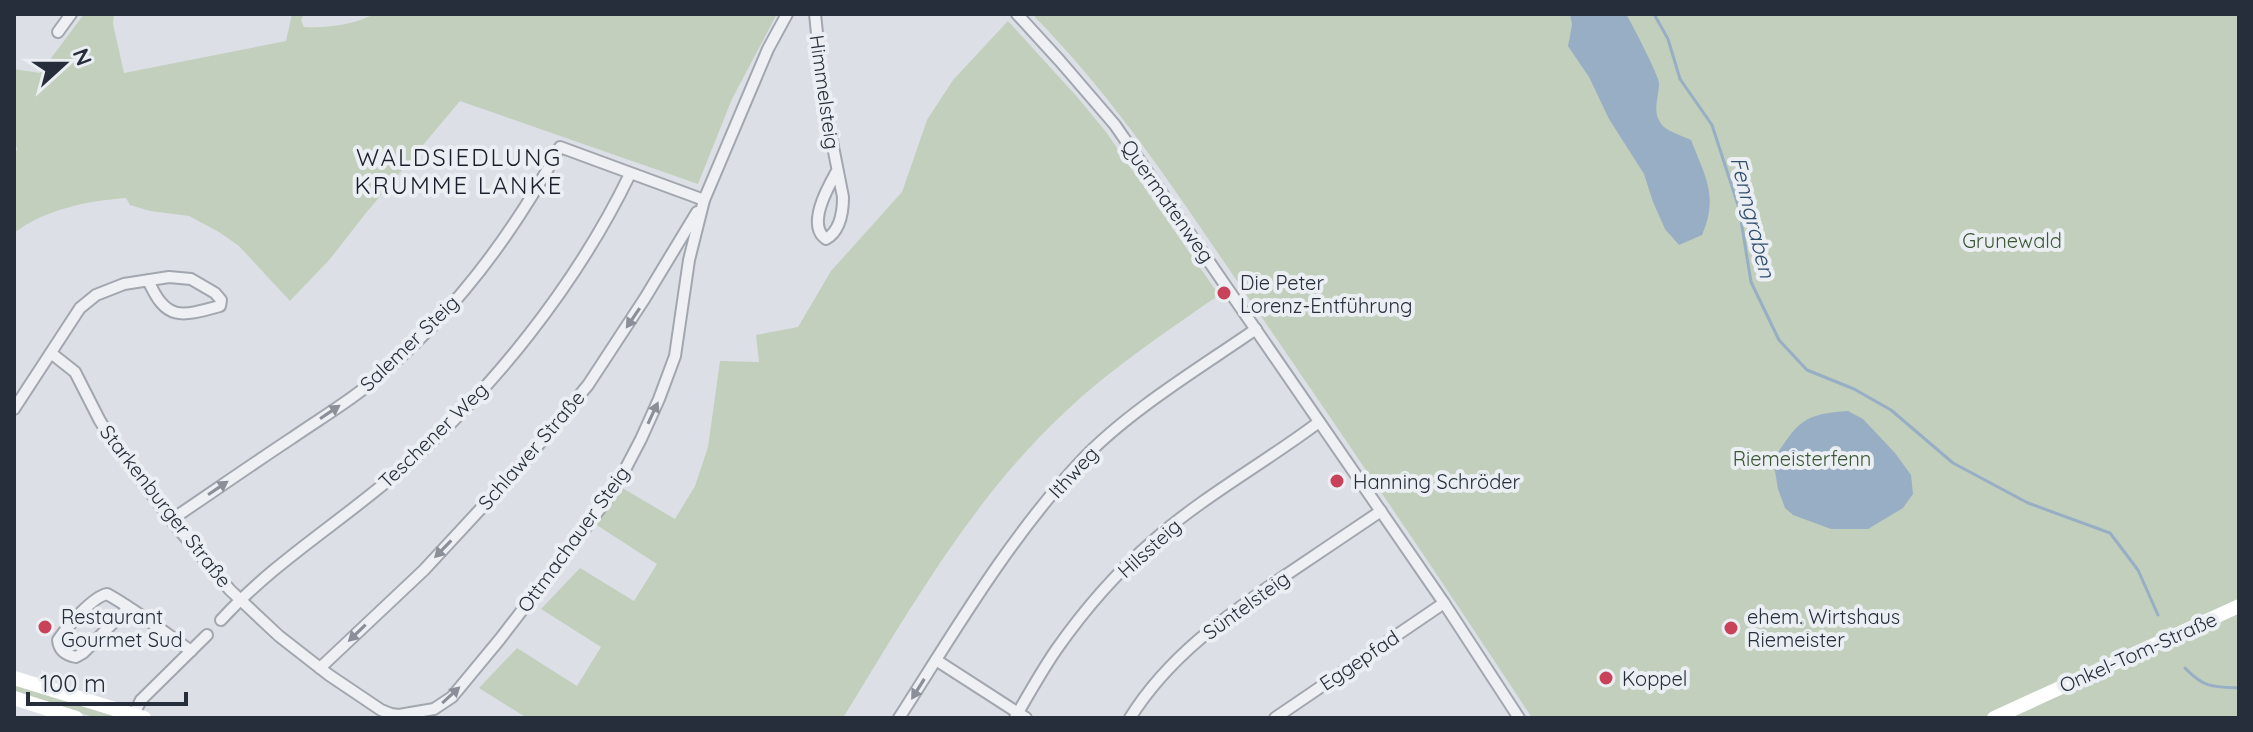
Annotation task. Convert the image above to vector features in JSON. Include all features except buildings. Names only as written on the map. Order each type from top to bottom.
[{"type":"main road","name":"Onkel-Tom-Straße","points":[[1994,718],[2239,606]]},
{"type":"main road","points":[[14,678],[136,717]]},
{"type":"main road","points":[[14,698],[76,718]]},
{"type":"street","points":[[58,32],[71,14]]},
{"type":"street","name":"Ottmachauer Steig","points":[[419,713],[434,709],[452,697],[533,597],[618,483],[653,412],[675,356],[689,260],[704,200],[768,49],[787,14]]},
{"type":"street","name":"Himmelsteig","points":[[815,14],[824,101],[843,197],[837,228],[826,239],[818,230],[819,212],[823,196],[837,171]]},
{"type":"street","name":"Quermatenweg","points":[[1017,14],[1115,125],[1444,603],[1519,718]]},
{"type":"street","name":"Salemer Steig","points":[[171,520],[360,391],[414,344],[490,260],[538,189],[560,147],[630,174]]},
{"type":"street","points":[[630,174],[704,200]]},
{"type":"street","name":"Teschener Weg","points":[[221,620],[289,557],[397,474],[468,407],[557,297],[616,203],[630,174]]},
{"type":"street","name":"Schlawer Straße","points":[[320,668],[442,551],[525,461],[579,395],[645,298],[704,200]]},
{"type":"street","points":[[14,409],[74,316],[87,302],[104,291],[124,284],[148,280],[169,277],[191,279],[215,293],[221,300],[220,306],[181,314],[166,309],[148,280]]},
{"type":"street","name":"Ithweg","points":[[899,718],[998,562],[1082,460],[1134,415],[1256,329]]},
{"type":"street","name":"Starkenburger Straße","points":[[51,353],[75,372],[116,446],[171,520],[240,600],[320,668],[381,710],[399,715],[419,713]]},
{"type":"street","name":"Hilssteig","points":[[1020,716],[1055,651],[1102,591],[1155,539],[1319,422]]},
{"type":"street","name":"Süntelsteig","points":[[1130,718],[1142,698],[1169,667],[1209,629],[1381,511]]},
{"type":"street","points":[[128,608],[83,653],[76,657],[61,650],[58,640],[64,632],[101,595],[107,594],[128,608],[191,651]]},
{"type":"street","name":"Eggepfad","points":[[1275,718],[1444,603]]},
{"type":"street","points":[[136,717],[141,700],[207,635]]},
{"type":"street","points":[[936,660],[1020,716]]},
{"type":"green space","points":[[84,14],[114,14],[113,24],[124,73],[286,41],[292,14],[304,14],[301,20],[304,27],[314,27],[349,23],[375,14],[777,14],[732,99],[698,184],[460,101],[330,259],[290,301],[239,246],[219,232],[189,216],[130,205],[126,198],[97,201],[53,212],[14,233],[14,153],[17,150],[14,134],[14,69],[40,73]]},
{"type":"green space","name":"Grunewald","points":[[1032,14],[2239,14],[2239,718],[1532,718],[1155,163],[1097,86]]},
{"type":"green space","points":[[1008,21],[1106,132],[1219,295],[1101,381],[1031,447],[1000,482],[943,558],[843,718],[527,718],[479,688],[517,648],[577,686],[601,647],[541,609],[580,568],[634,601],[657,564],[595,524],[619,486],[675,519],[695,486],[708,447],[720,361],[759,362],[756,335],[798,327],[831,271],[902,192],[927,120],[953,80]]},
{"type":"green space","points":[[14,684],[112,714],[111,718],[96,718],[14,691]]},
{"type":"water","points":[[1570,14],[1626,14],[1658,78],[1656,111],[1659,121],[1669,130],[1691,140],[1705,176],[1710,198],[1702,235],[1679,245],[1665,229],[1644,174],[1568,46],[1572,25]]},
{"type":"water","points":[[1848,411],[1863,419],[1911,475],[1913,494],[1903,508],[1868,529],[1831,529],[1793,515],[1785,508],[1778,489],[1773,460],[1802,423],[1820,415]]},
{"type":"waterway","name":"Fenngraben","points":[[1654,14],[1668,39],[1680,79],[1712,125],[1739,208],[1751,282],[1779,340],[1807,370],[1854,389],[1891,410],[1953,463],[2028,503],[2110,533],[2138,570],[2158,615]]},
{"type":"waterway","name":"Fenngraben","points":[[2185,668],[2209,685],[2239,688]]},
{"type":"place","name":"Die Peter Lorenz-Entführung","points":[[1224,293]]},
{"type":"place","name":"Hanning Schröder","points":[[1337,481]]},
{"type":"place","name":"Restaurant Gourmet Sud","points":[[45,627]]},
{"type":"place","name":"ehem. Wirtshaus Riemeister","points":[[1731,628]]},
{"type":"place","name":"Koppel","points":[[1606,678]]},
{"type":"district","name":"WALDSIEDLUNG KRUMME LANKE","points":[[459,171]]},
{"type":"park label","name":"Riemeisterfenn","points":[[1802,458]]}]
